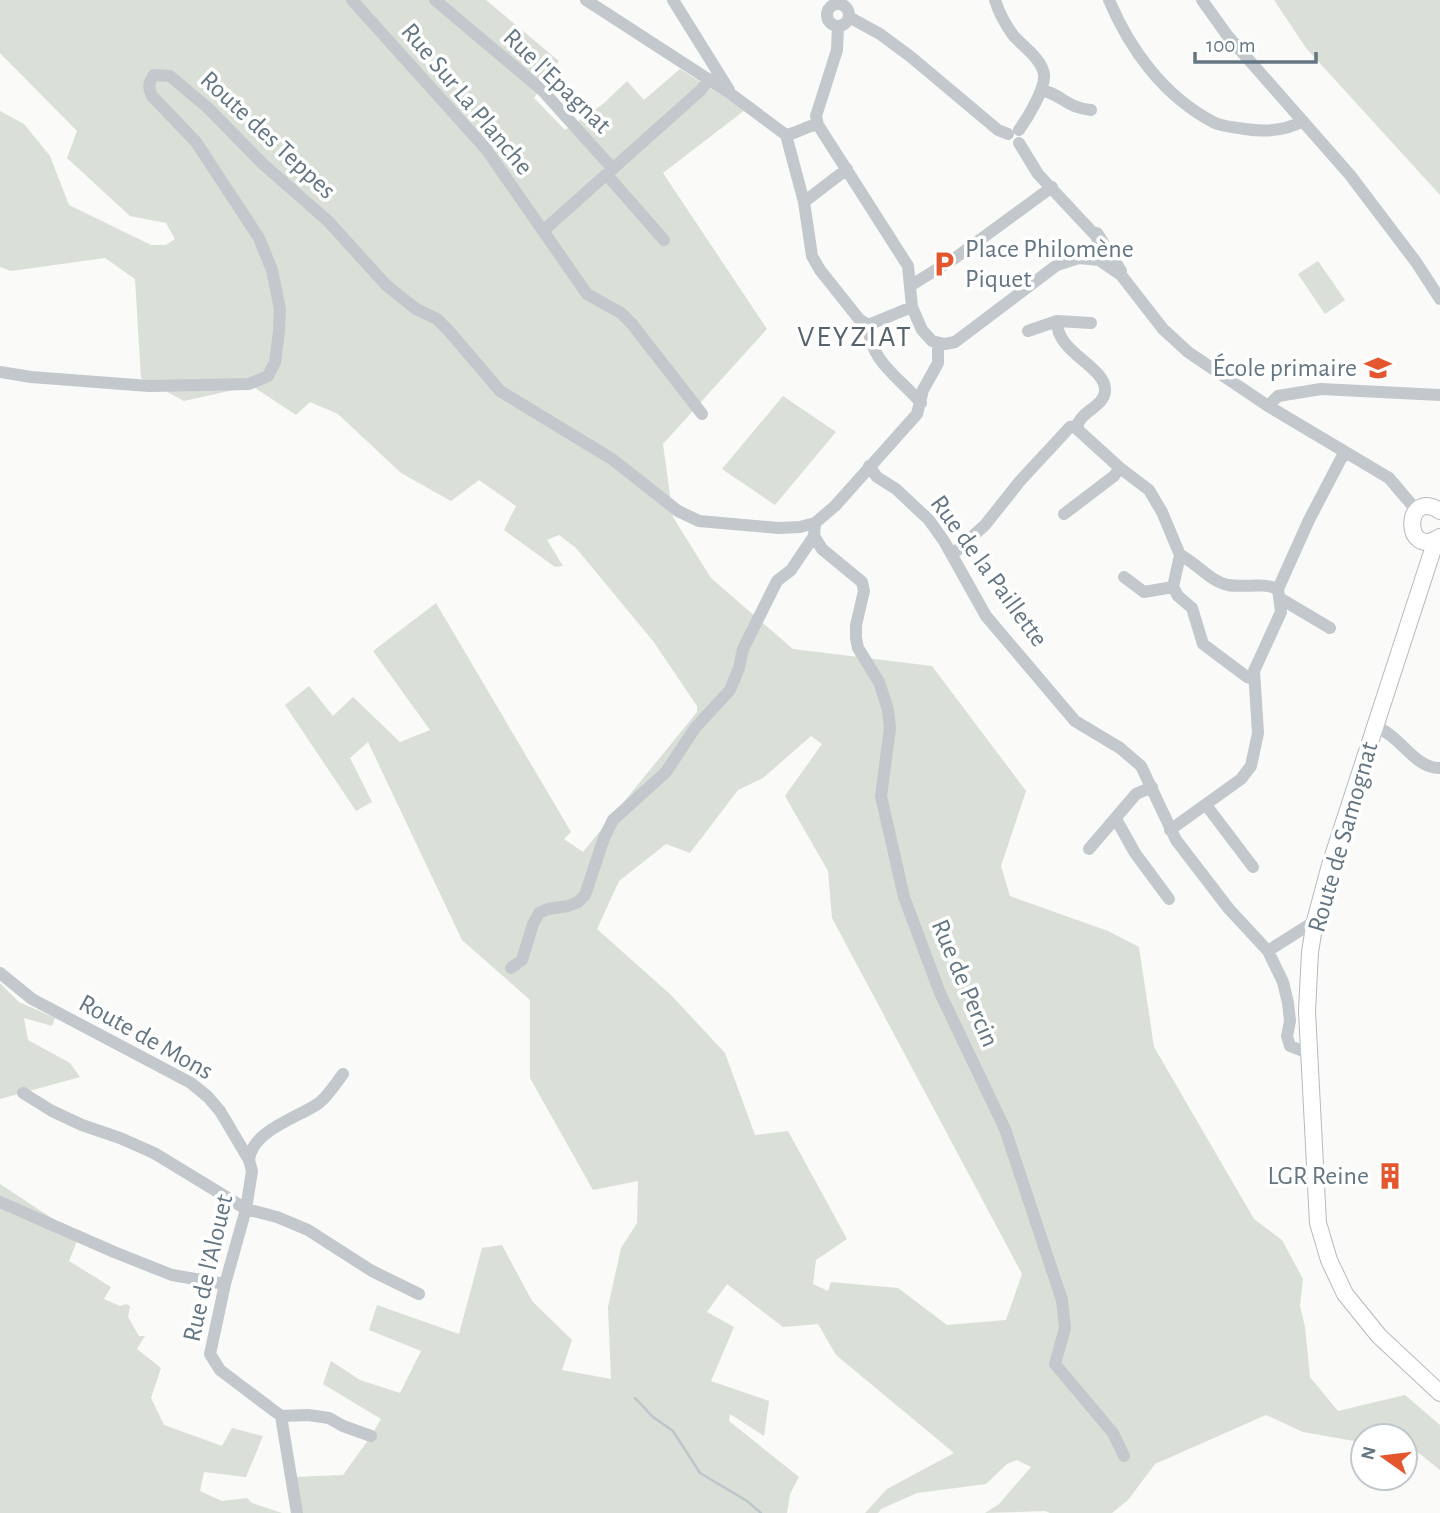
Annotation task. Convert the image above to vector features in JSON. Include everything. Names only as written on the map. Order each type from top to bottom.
[{"type":"main road","name":"Route de Samognat","points":[[1425,581],[1419,538],[1411,525],[1432,508]]},
{"type":"main road","name":"Route de Samognat","points":[[1440,537],[1434,546],[1425,581],[1330,865],[1315,921],[1307,989],[1318,1223],[1329,1261],[1345,1294],[1379,1336],[1440,1393]]},
{"type":"main road","points":[[1419,538],[1430,541],[1440,537]]},
{"type":"street","name":"Rue Sur La Planche","points":[[352,0],[486,149],[587,295],[621,313],[632,324],[702,414]]},
{"type":"street","name":"Rue l'Epagnat","points":[[435,0],[542,90],[664,240]]},
{"type":"street","points":[[586,0],[730,93],[786,135],[804,202],[812,256],[859,319],[869,325]]},
{"type":"street","points":[[673,0],[730,93]]},
{"type":"street","points":[[995,0],[999,13],[1013,34],[1038,60],[1044,75],[1041,90],[1015,136]]},
{"type":"street","points":[[1110,0],[1130,44],[1147,67],[1184,102],[1213,122],[1222,126],[1267,130],[1303,121]]},
{"type":"street","points":[[1202,0],[1227,35],[1350,175],[1416,262],[1440,299]]},
{"type":"street","points":[[828,3],[843,5],[848,10],[849,17],[846,22],[838,26],[829,21],[828,3]]},
{"type":"street","points":[[849,17],[880,34],[998,130],[1015,136],[1032,167],[1104,242],[1126,280],[1173,340],[1206,366],[1344,453],[1389,478],[1432,508]]},
{"type":"street","points":[[838,26],[837,50],[816,116],[818,125],[908,266],[912,307],[922,330],[932,341],[950,343],[960,340],[1057,265],[1074,259],[1095,259],[1110,266],[1126,280]]},
{"type":"street","name":"Route des Teppes","points":[[0,372],[149,386],[249,384],[268,376],[275,362],[280,309],[272,270],[259,238],[196,142],[152,96],[149,80],[154,75],[161,74],[170,76],[208,108],[263,164],[328,221],[386,285],[416,309],[437,319],[500,391],[612,459],[678,511],[699,521],[814,529]]},
{"type":"street","points":[[544,230],[701,90],[709,79]]},
{"type":"street","points":[[1041,90],[1073,107],[1091,110]]},
{"type":"street","points":[[786,135],[818,125]]},
{"type":"street","points":[[804,202],[847,169]]},
{"type":"street","points":[[911,286],[1052,187]]},
{"type":"street","points":[[1089,227],[1098,241],[1095,259]]},
{"type":"street","points":[[869,325],[912,307]]},
{"type":"street","points":[[952,555],[985,525],[1020,481],[1070,428],[1077,426],[1083,415],[1102,400],[1105,391],[1103,380],[1069,349],[1058,332],[1057,321]]},
{"type":"street","points":[[1028,331],[1057,321],[1091,323]]},
{"type":"street","points":[[869,325],[869,338],[875,355],[920,403]]},
{"type":"street","points":[[511,968],[522,960],[539,913],[568,906],[585,895],[604,838],[613,820],[666,772],[695,728],[730,690],[743,649],[777,581],[790,570],[814,529],[917,414],[923,390],[938,363],[938,343]]},
{"type":"street","points":[[1268,406],[1282,395],[1321,389],[1440,395]]},
{"type":"street","points":[[1077,426],[1083,437],[1149,489],[1163,512],[1180,555],[1173,587],[1178,596],[1192,608],[1203,643],[1253,679]]},
{"type":"street","points":[[1170,830],[1241,779],[1251,766],[1258,726],[1253,679],[1256,664],[1281,612],[1279,594],[1315,509],[1344,453]]},
{"type":"street","name":"Rue de la Paillette","points":[[869,466],[877,477],[896,489],[922,513],[952,555],[986,616],[1075,721],[1129,753],[1141,766],[1170,830],[1229,909],[1268,951],[1283,982],[1288,1003],[1290,1021],[1287,1036],[1290,1046],[1308,1053]]},
{"type":"street","points":[[1064,514],[1114,476],[1120,468]]},
{"type":"street","name":"Rue de Percin","points":[[814,529],[822,549],[862,582],[864,592],[856,625],[856,638],[858,648],[879,682],[888,710],[890,728],[881,796],[904,897],[940,993],[1005,1129],[1062,1300],[1065,1328],[1055,1364],[1113,1433],[1124,1456]]},
{"type":"street","points":[[1180,555],[1191,560],[1214,580],[1225,584],[1270,586],[1330,628]]},
{"type":"street","points":[[1124,577],[1144,592],[1173,587]]},
{"type":"street","points":[[1376,727],[1392,735],[1424,765],[1440,768]]},
{"type":"street","points":[[1089,849],[1136,794],[1152,787]]},
{"type":"street","points":[[1206,805],[1254,867]]},
{"type":"street","points":[[1116,819],[1135,853],[1169,899]]},
{"type":"street","points":[[1268,951],[1315,921]]},
{"type":"street","name":"Route de Mons","points":[[0,973],[32,999],[191,1083],[220,1111],[249,1160]]},
{"type":"street","points":[[249,1160],[250,1152],[263,1136],[286,1119],[319,1103],[344,1074]]},
{"type":"street","points":[[23,1093],[52,1111],[120,1138],[173,1164],[246,1209],[277,1217],[308,1230],[372,1271],[419,1294]]},
{"type":"street","name":"Rue de l'Alouet","points":[[249,1160],[252,1171],[246,1209],[225,1284],[210,1354],[220,1370],[281,1416]]},
{"type":"street","points":[[0,1202],[172,1275],[225,1284]]},
{"type":"street","points":[[297,1513],[281,1416],[308,1415],[329,1418],[371,1436]]},
{"type":"shaded area","points":[[0,0],[486,0],[559,61],[534,98],[565,130],[603,104],[627,81],[644,100],[680,69],[745,110],[663,173],[767,329],[663,444],[673,517],[711,578],[793,649],[932,666],[1026,791],[1001,866],[1010,896],[1108,931],[1139,947],[1154,1047],[1254,1219],[1282,1240],[1303,1279],[1300,1306],[1310,1377],[1338,1411],[1405,1395],[1440,1425],[1440,1470],[1419,1453],[1419,1422],[1349,1422],[1349,1440],[1303,1432],[1266,1415],[1155,1464],[1128,1500],[1112,1513],[985,1513],[999,1504],[1031,1467],[1017,1460],[1007,1464],[986,1484],[917,1493],[881,1509],[878,1513],[865,1513],[887,1489],[954,1453],[836,1355],[818,1324],[783,1327],[727,1284],[707,1312],[734,1327],[711,1381],[769,1401],[764,1436],[730,1414],[729,1421],[799,1477],[790,1494],[787,1513],[301,1513],[293,1477],[343,1475],[381,1419],[323,1384],[331,1361],[360,1380],[400,1393],[421,1351],[369,1330],[377,1305],[459,1334],[482,1248],[502,1245],[532,1301],[572,1340],[562,1370],[611,1379],[608,1307],[621,1248],[637,1223],[638,1181],[593,1190],[530,1078],[530,1000],[462,940],[368,742],[350,758],[372,802],[356,811],[285,705],[309,686],[333,716],[353,697],[400,742],[430,730],[373,651],[436,603],[571,832],[564,839],[583,852],[697,712],[697,706],[653,641],[576,548],[559,535],[547,540],[563,566],[555,567],[504,530],[516,506],[479,480],[451,501],[401,473],[338,414],[310,402],[296,415],[252,386],[184,401],[141,378],[135,279],[105,258],[11,271],[0,267],[0,111],[24,124],[50,156],[69,205],[151,245],[166,245],[175,239],[166,223],[130,216],[67,158],[77,131],[0,53]],"holes":[[[811,736],[822,744],[785,796],[828,871],[832,918],[1022,1274],[1006,1320],[947,1325],[898,1288],[831,1282],[828,1291],[813,1284],[816,1260],[847,1239],[788,1131],[755,1135],[725,1053],[671,995],[597,929],[619,881],[666,844],[690,853],[738,790],[763,778]]]},
{"type":"shaded area","points":[[1274,0],[1440,0],[1440,195],[1306,48]]},
{"type":"shaded area","points":[[1318,261],[1345,300],[1325,314],[1298,274]]},
{"type":"shaded area","points":[[783,396],[836,432],[775,505],[722,469]]},
{"type":"shaded area","points":[[0,983],[19,1002],[55,1018],[52,1026],[24,1018],[28,1040],[70,1063],[80,1077],[0,1099]]},
{"type":"shaded area","points":[[0,1184],[79,1236],[69,1261],[111,1287],[104,1299],[120,1306],[130,1306],[128,1317],[139,1336],[145,1336],[137,1349],[161,1368],[151,1398],[164,1425],[222,1446],[232,1428],[263,1436],[246,1477],[204,1472],[200,1491],[222,1501],[247,1498],[252,1503],[282,1513],[0,1513]]},
{"type":"waterway","points":[[635,1398],[653,1417],[673,1431],[700,1473],[747,1501],[761,1513]]},
{"type":"place","name":"Place Philomène Piquet","points":[[944,264]]},
{"type":"place","name":"École primaire","points":[[1378,368]]},
{"type":"place","name":"LGR Reine","points":[[1390,1176]]},
{"type":"district","name":"VEYZIAT","points":[[855,337]]}]
